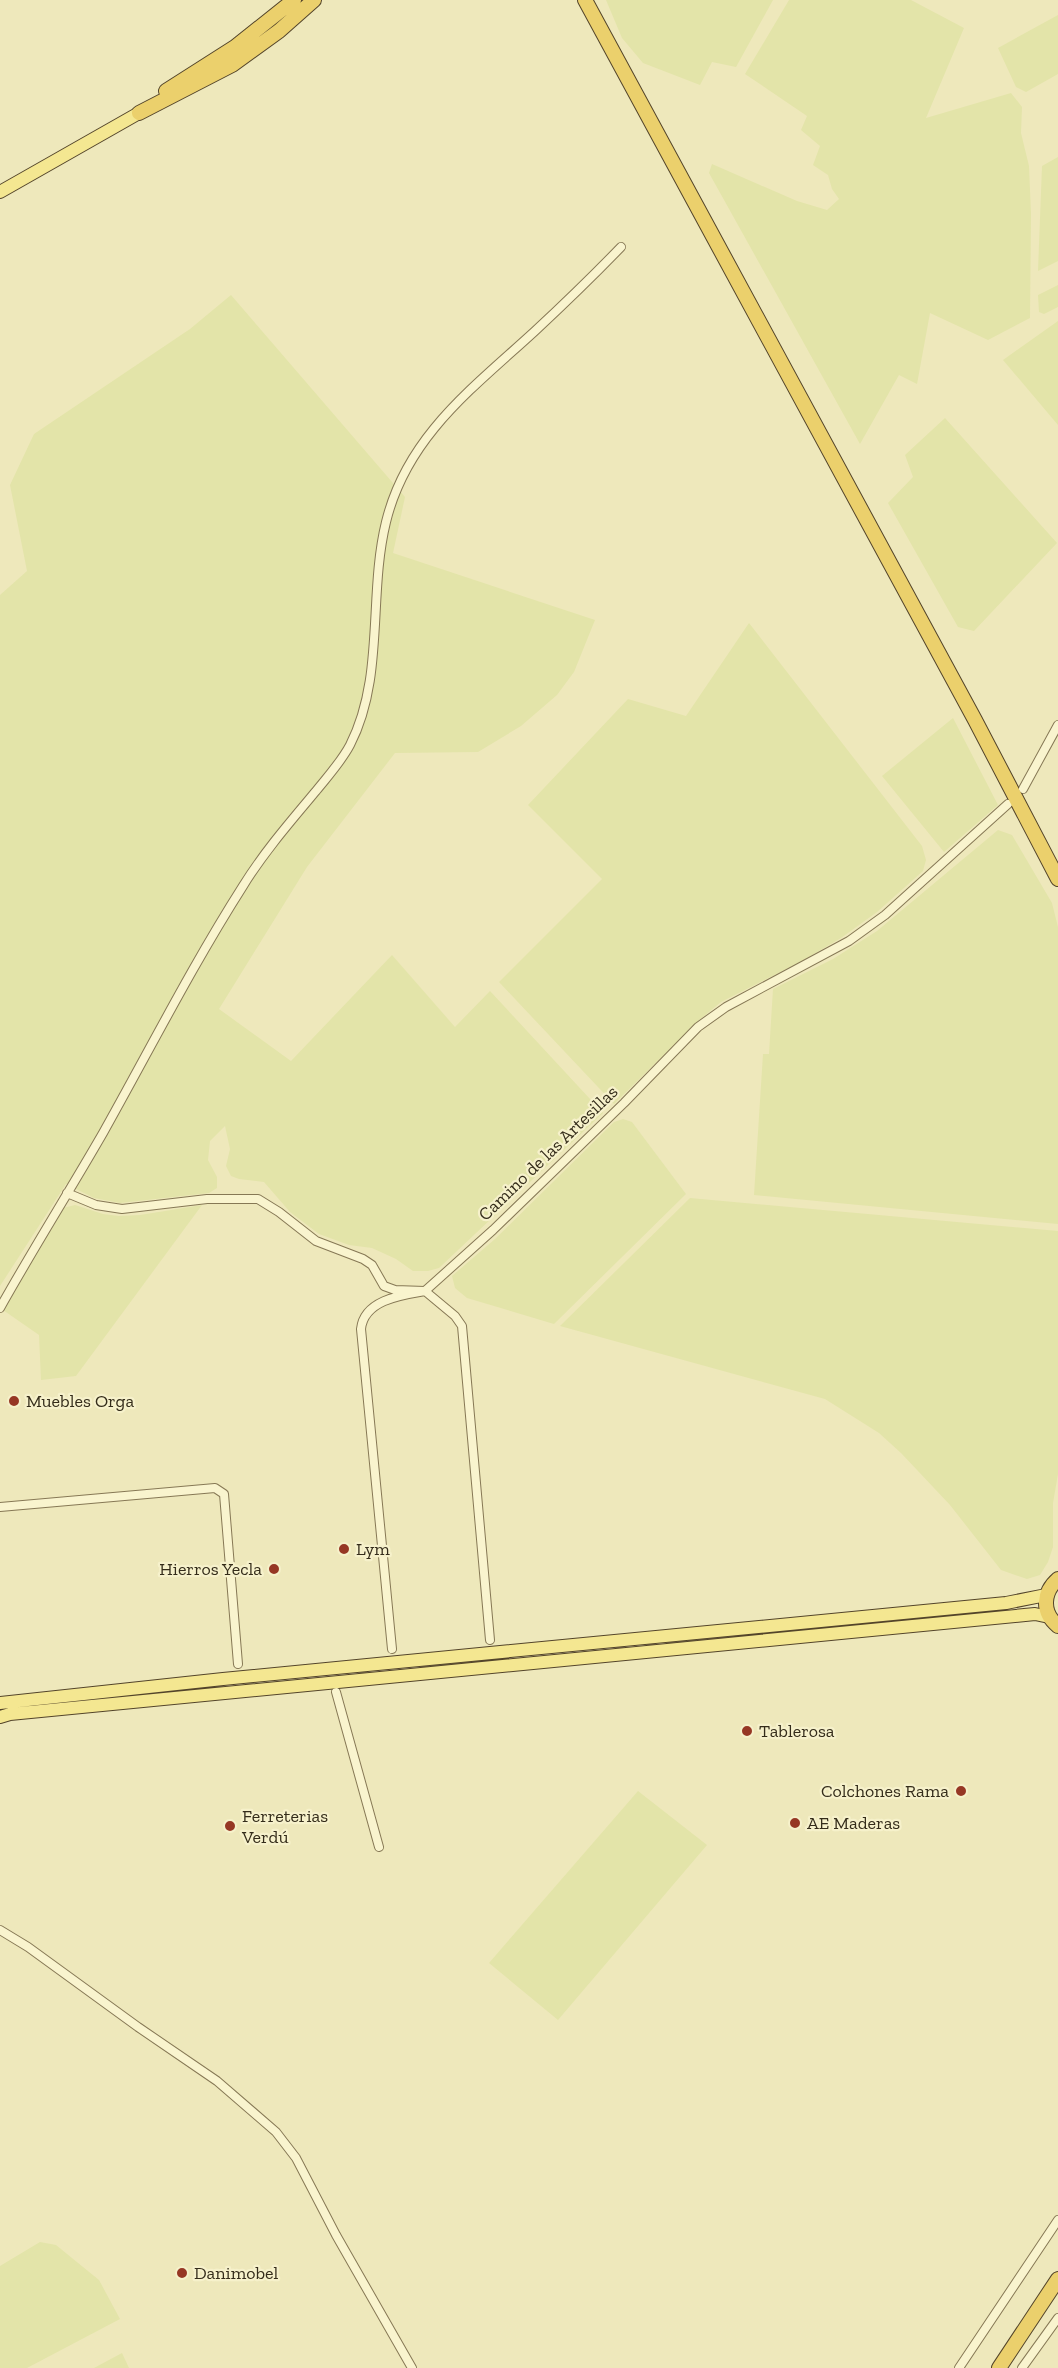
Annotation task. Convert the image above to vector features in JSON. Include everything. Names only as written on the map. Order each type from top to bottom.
[{"type":"highway","points":[[139,113],[168,89],[235,47],[294,0]]},
{"type":"highway","points":[[139,113],[232,65],[279,31],[314,0]]},
{"type":"highway","points":[[585,0],[975,720],[1058,879]]},
{"type":"highway","points":[[1054,1621],[1045,1602],[1046,1595],[1058,1579]]},
{"type":"highway","points":[[999,2368],[1058,2279]]},
{"type":"main road","points":[[0,192],[139,113]]},
{"type":"main road","points":[[0,1704],[223,1679],[1006,1603],[1046,1595]]},
{"type":"main road","points":[[0,1717],[46,1710],[1017,1615],[1035,1614],[1054,1621]]},
{"type":"street","points":[[0,1308],[260,858],[345,754],[352,741],[369,687],[386,525],[393,498],[411,460],[459,401],[621,247]]},
{"type":"street","points":[[1023,789],[1058,725]]},
{"type":"street","name":"Camino de las Artesillas","points":[[425,1292],[493,1230],[624,1103],[698,1027],[726,1007],[849,941],[885,915],[1008,804]]},
{"type":"street","points":[[67,1193],[96,1205],[122,1209],[207,1199],[258,1199],[316,1241],[363,1259],[372,1265],[384,1286],[394,1290],[425,1292],[455,1316],[462,1326],[490,1640]]},
{"type":"street","points":[[392,1649],[362,1321],[366,1314],[382,1302],[425,1292]]},
{"type":"street","points":[[0,1507],[215,1488],[220,1490],[224,1494],[238,1664]]},
{"type":"street","points":[[336,1692],[379,1847]]},
{"type":"street","points":[[0,1930],[28,1947],[138,2027],[209,2075],[276,2132],[296,2158],[336,2235],[412,2368]]},
{"type":"street","points":[[959,2368],[1058,2220]]},
{"type":"street","points":[[1022,2368],[1058,2318]]},
{"type":"green space","points":[[606,0],[773,0],[736,67],[712,62],[700,85],[643,63],[622,38]]},
{"type":"green space","points":[[789,0],[911,0],[964,28],[926,118],[1011,93],[1022,107],[1021,133],[1029,166],[1031,214],[1030,318],[988,340],[930,313],[917,384],[899,375],[860,444],[709,173],[712,164],[797,201],[827,210],[839,199],[832,189],[828,175],[813,165],[820,146],[801,130],[807,116],[745,74]]},
{"type":"green space","points":[[1058,15],[1058,74],[1026,92],[1016,87],[998,48]]},
{"type":"green space","points":[[1058,157],[1058,261],[1038,271],[1042,166]]},
{"type":"green space","points":[[1058,285],[1058,307],[1044,314],[1039,312],[1038,295]]},
{"type":"green space","points":[[231,295],[405,497],[393,553],[595,620],[574,672],[557,695],[521,726],[478,752],[395,753],[307,867],[219,1009],[291,1061],[392,955],[455,1027],[490,991],[603,1113],[439,1268],[413,1271],[396,1259],[372,1248],[349,1245],[319,1234],[290,1212],[264,1182],[231,1176],[226,1166],[230,1149],[225,1126],[210,1141],[208,1160],[217,1177],[217,1188],[209,1193],[120,1203],[94,1198],[66,1184],[0,1286],[0,595],[27,571],[10,485],[34,434],[190,329]]},
{"type":"green space","points":[[1058,321],[1058,425],[1003,360]]},
{"type":"green space","points":[[945,418],[1057,543],[974,631],[958,627],[888,503],[913,477],[905,455]]},
{"type":"green space","points":[[749,623],[922,846],[926,860],[923,871],[877,912],[841,938],[802,961],[721,1002],[698,1021],[614,1104],[499,982],[602,879],[528,805],[628,699],[686,716]]},
{"type":"green space","points":[[953,718],[998,805],[944,852],[882,776]]},
{"type":"green space","points":[[998,830],[1012,835],[1052,903],[1058,927],[1058,1224],[754,1195],[763,1054],[769,1054],[773,989],[833,959],[877,931]]},
{"type":"green space","points":[[623,1119],[632,1122],[686,1194],[554,1324],[467,1298],[455,1288],[452,1276],[495,1239],[614,1122]]},
{"type":"green space","points":[[690,1198],[1058,1231],[1058,1474],[1053,1503],[1053,1547],[1040,1575],[1027,1579],[1001,1570],[950,1505],[901,1453],[879,1433],[825,1399],[560,1326]]},
{"type":"green space","points":[[75,1205],[103,1214],[119,1216],[202,1205],[76,1376],[41,1380],[39,1335],[3,1310],[63,1208]]},
{"type":"green space","points":[[638,1791],[707,1845],[558,2020],[489,1963]]},
{"type":"green space","points":[[40,2242],[56,2245],[99,2280],[120,2319],[27,2368],[0,2368],[0,2266]]},
{"type":"green space","points":[[122,2353],[129,2368],[94,2368]]},
{"type":"place","name":"Muebles Orga","points":[[14,1401]]},
{"type":"place","name":"Lym","points":[[344,1549]]},
{"type":"place","name":"Hierros Yecla","points":[[274,1569]]},
{"type":"place","name":"Tablerosa","points":[[747,1731]]},
{"type":"place","name":"Colchones Rama","points":[[961,1791]]},
{"type":"place","name":"AE Maderas","points":[[795,1823]]},
{"type":"place","name":"Ferreterias Verdú","points":[[230,1826]]},
{"type":"place","name":"Danimobel","points":[[182,2273]]}]
